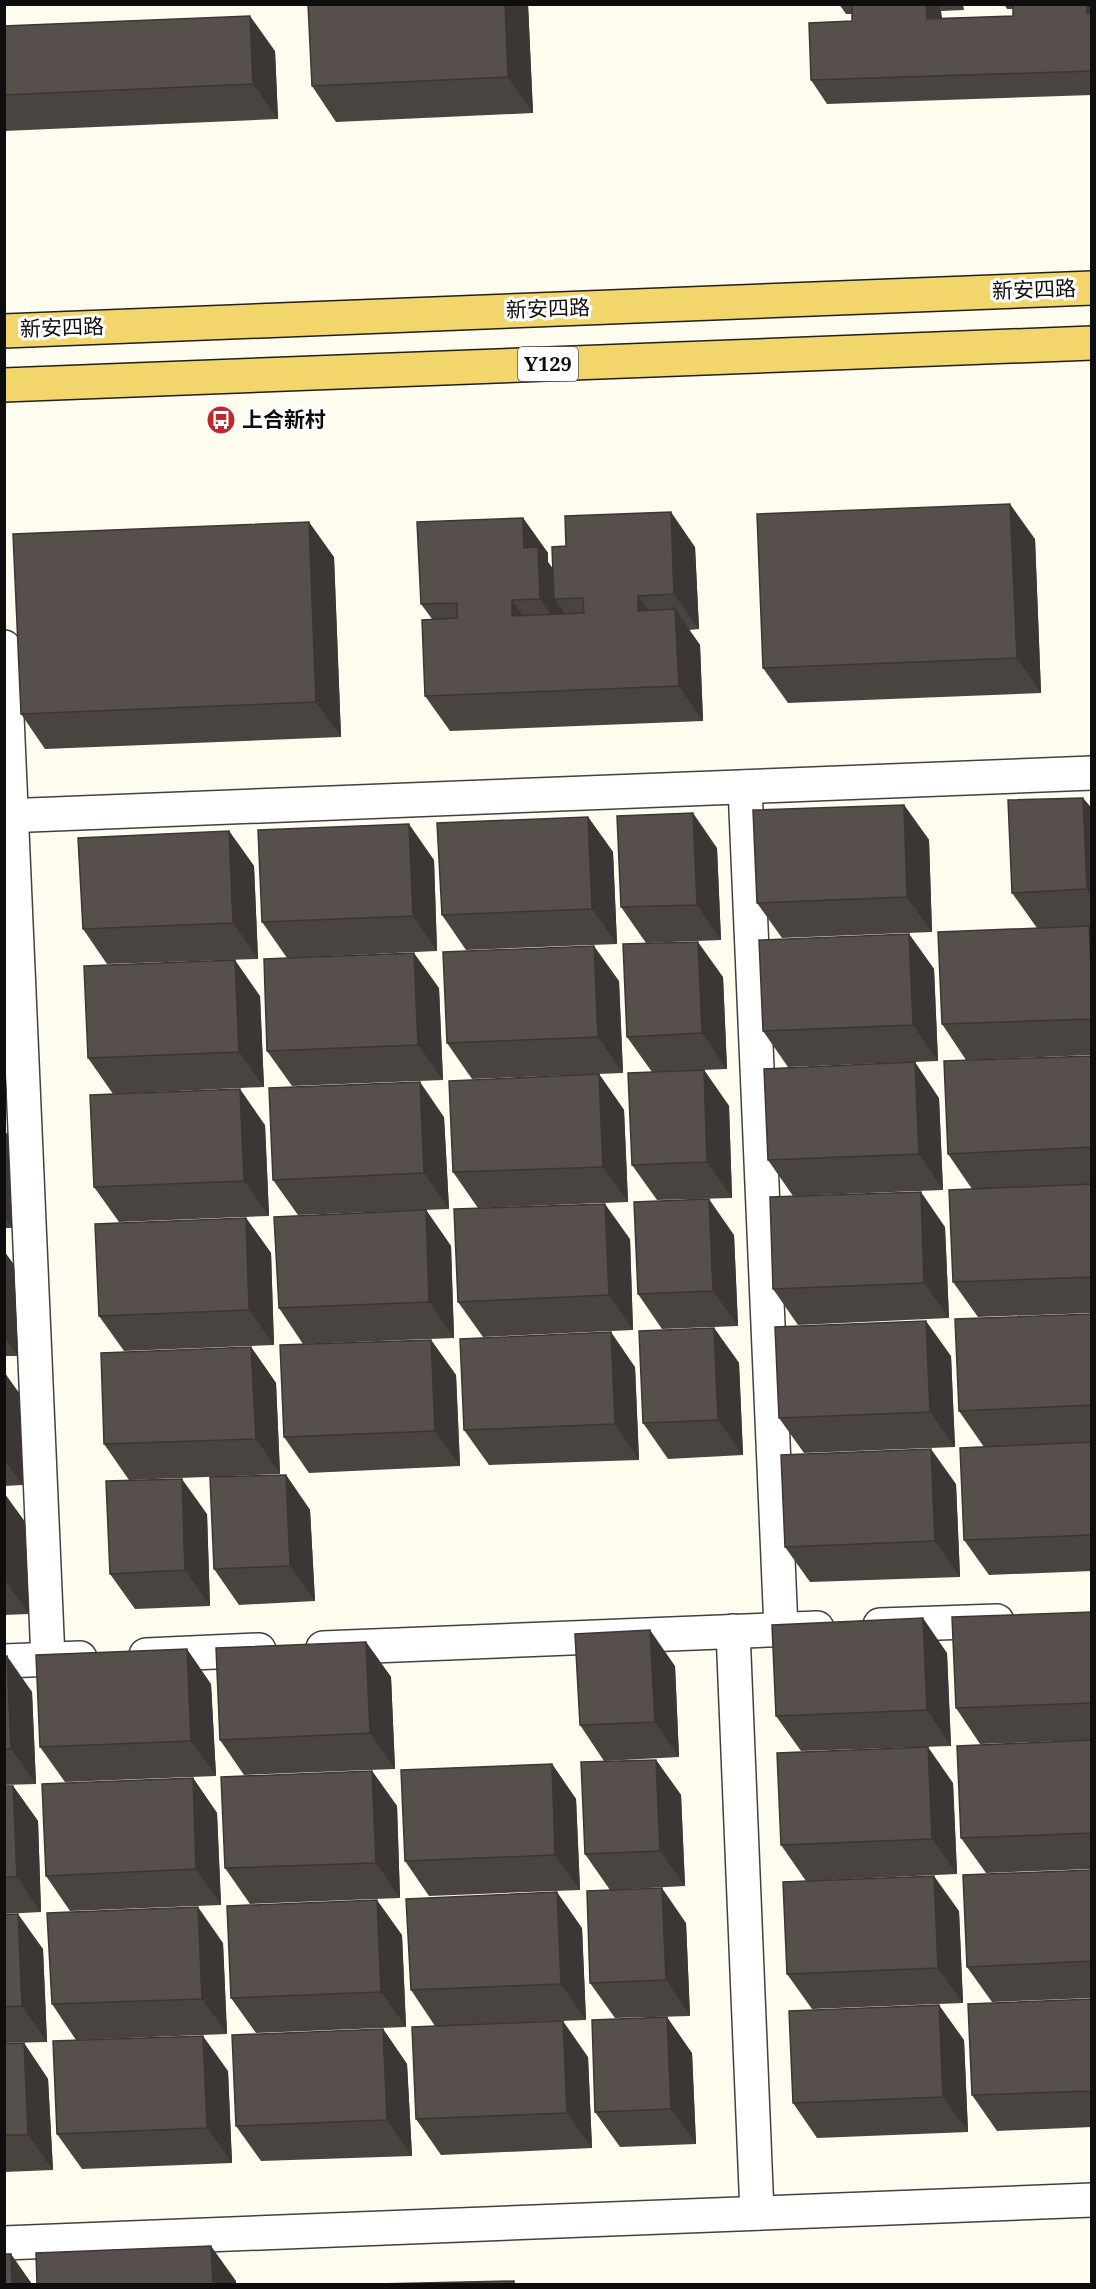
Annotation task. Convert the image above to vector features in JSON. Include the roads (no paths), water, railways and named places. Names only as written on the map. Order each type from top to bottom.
[{"type":"main road","name":"新安四路","points":[[4,331],[1091,290]]},
{"type":"main road","name":"Y129","points":[[4,385],[1092,343]]},
{"type":"street","points":[[4,647],[8,816],[48,1659]]},
{"type":"street","points":[[8,816],[1092,773]]},
{"type":"street","points":[[745,787],[782,1629]]},
{"type":"street","points":[[4,1661],[1032,1619]]},
{"type":"street","points":[[733,1631],[757,2213]]},
{"type":"street","points":[[4,2243],[1092,2200]]},
{"type":"place","name":"上合新村","points":[[221,420]]}]
